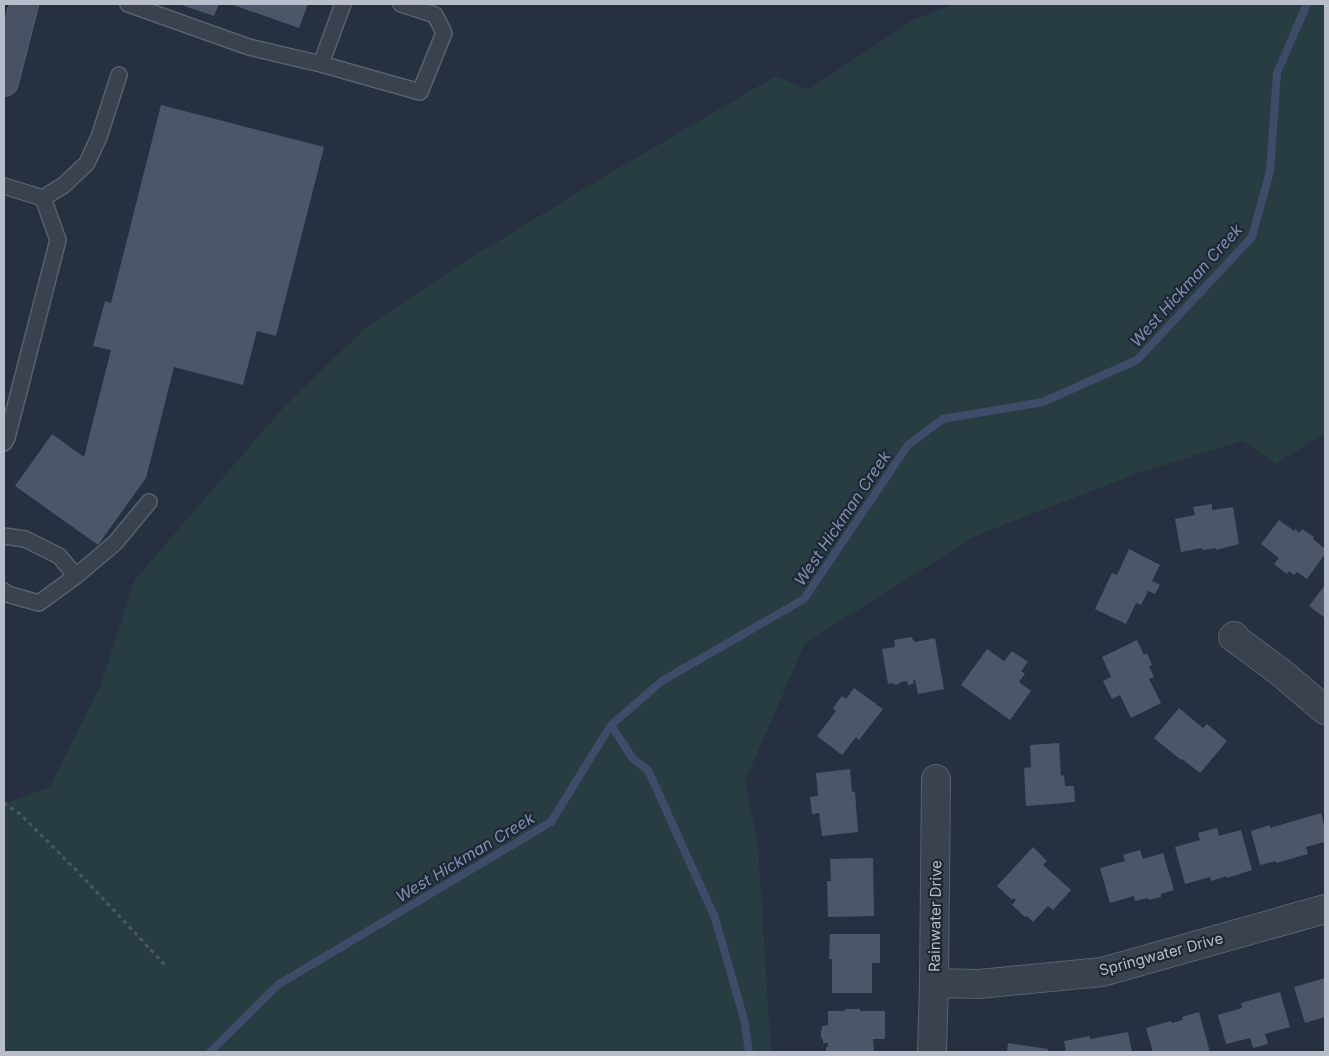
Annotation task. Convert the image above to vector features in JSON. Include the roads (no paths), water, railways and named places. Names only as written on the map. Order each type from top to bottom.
[{"type":"street","points":[[4,82],[24,4]]},
{"type":"street","points":[[1234,636],[1280,670],[1325,710]]},
{"type":"street","name":"Rainwater Drive","points":[[932,1052],[936,779]]},
{"type":"street","name":"Springwater Drive","points":[[934,982],[979,984],[1102,972],[1325,909]]},
{"type":"lane","points":[[128,4],[249,47],[321,64],[420,92],[444,33],[435,16],[402,4]]},
{"type":"lane","points":[[321,64],[343,4]]},
{"type":"lane","points":[[4,186],[42,198],[64,185],[87,163],[99,137],[119,75]]},
{"type":"lane","points":[[4,442],[7,438],[58,240],[42,198]]},
{"type":"lane","points":[[4,591],[7,594],[39,603],[76,576],[115,543],[149,502]]},
{"type":"lane","points":[[4,536],[25,539],[59,556],[76,576]]},
{"type":"waterway","name":"West Hickman Creek","points":[[210,1052],[279,984],[551,822],[611,725],[662,681],[804,599],[908,445],[943,419],[1043,402],[1137,360],[1252,237],[1270,171],[1277,73],[1307,4]]},
{"type":"waterway","points":[[611,725],[633,759],[648,770],[715,918],[744,1019],[749,1052]]}]
